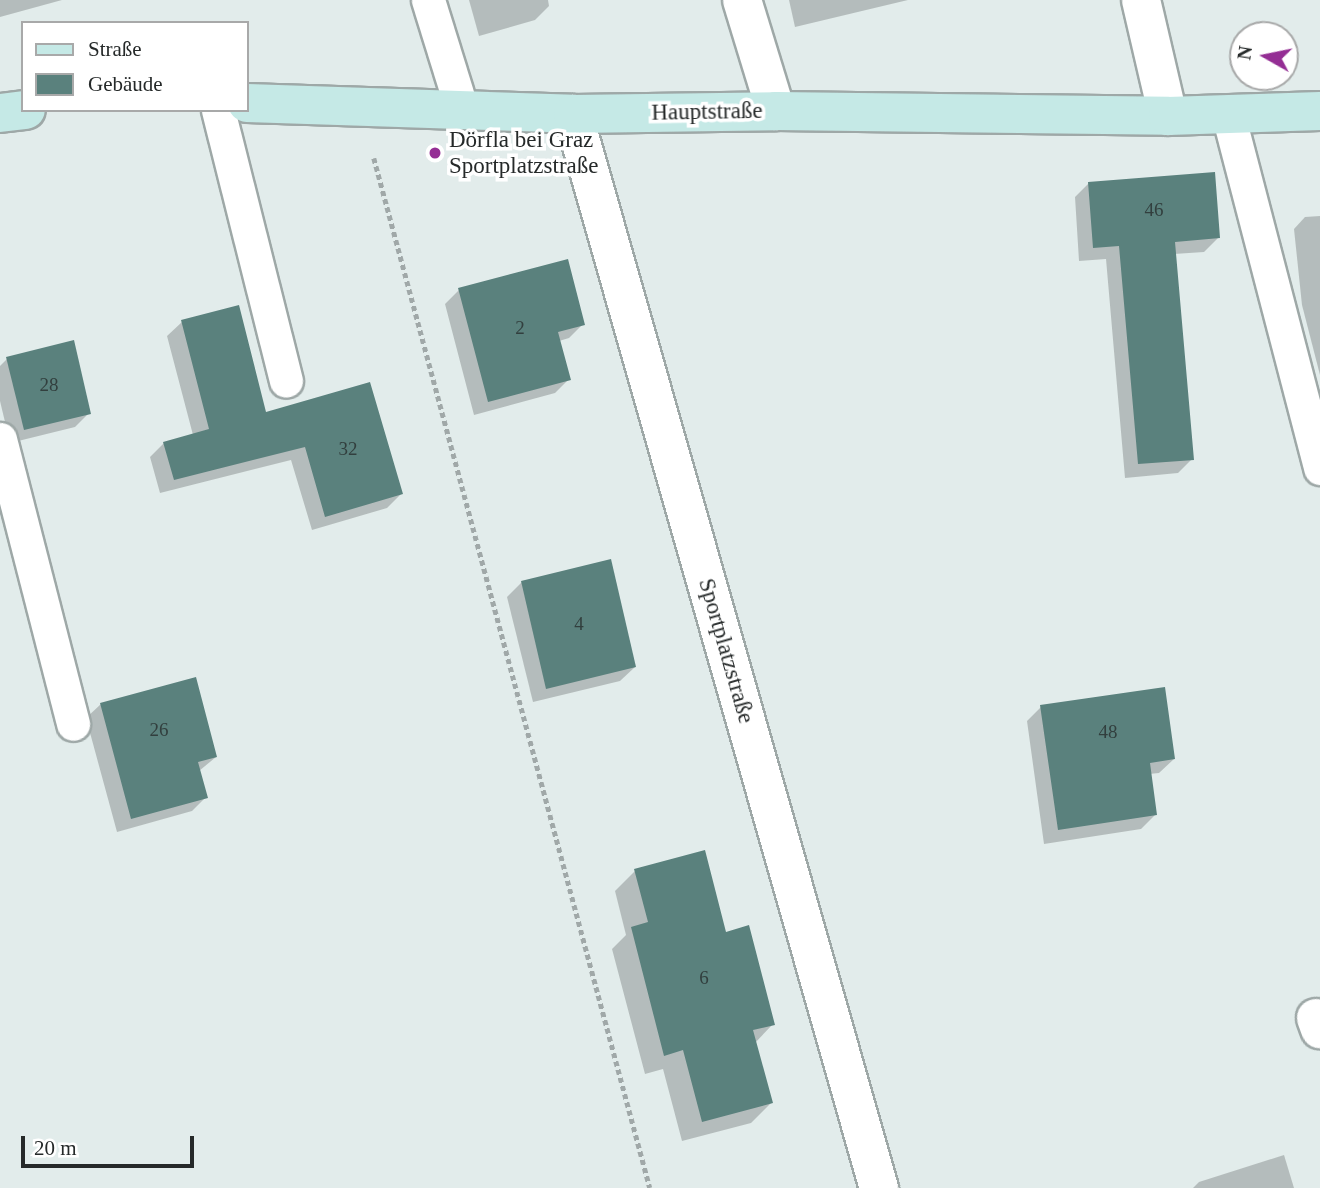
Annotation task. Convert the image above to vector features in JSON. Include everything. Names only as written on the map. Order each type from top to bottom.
[{"type":"main road","name":"Hauptstraße","points":[[248,103],[573,114],[776,111],[1168,116],[1320,111]]},
{"type":"main road","points":[[0,113],[21,111]]},
{"type":"street","points":[[742,0],[776,111]]},
{"type":"street","points":[[1141,0],[1168,116]]},
{"type":"street","name":"Sportplatzstraße","points":[[573,114],[879,1188]]},
{"type":"lane","points":[[428,0],[462,110]]},
{"type":"lane","points":[[219,112],[286,381]]},
{"type":"lane","points":[[1228,114],[1320,468]]},
{"type":"lane","points":[[0,439],[73,724]]},
{"type":"path","points":[[360,105],[650,1188]]},
{"type":"building","points":[[1215,172],[1220,238],[1175,242],[1194,460],[1138,464],[1119,246],[1093,248],[1088,182]]},
{"type":"building","points":[[568,259],[585,325],[558,332],[571,380],[488,402],[458,288]]},
{"type":"building","points":[[239,305],[266,412],[370,382],[403,494],[325,517],[305,447],[174,480],[163,442],[209,429],[181,320]]},
{"type":"building","points":[[74,340],[91,414],[24,430],[6,357]]},
{"type":"building","points":[[611,559],[636,667],[546,689],[521,581]]},
{"type":"building","points":[[196,677],[217,757],[198,762],[208,798],[131,819],[100,703]]},
{"type":"building","points":[[1165,687],[1175,759],[1150,763],[1157,815],[1058,830],[1040,705]]},
{"type":"building","points":[[705,850],[726,932],[749,925],[775,1025],[753,1030],[773,1103],[702,1122],[683,1050],[664,1056],[631,927],[648,922],[634,869]]},
{"type":"place","name":"Dörfla bei Graz Sportplatzstraße","points":[[435,153]]}]
